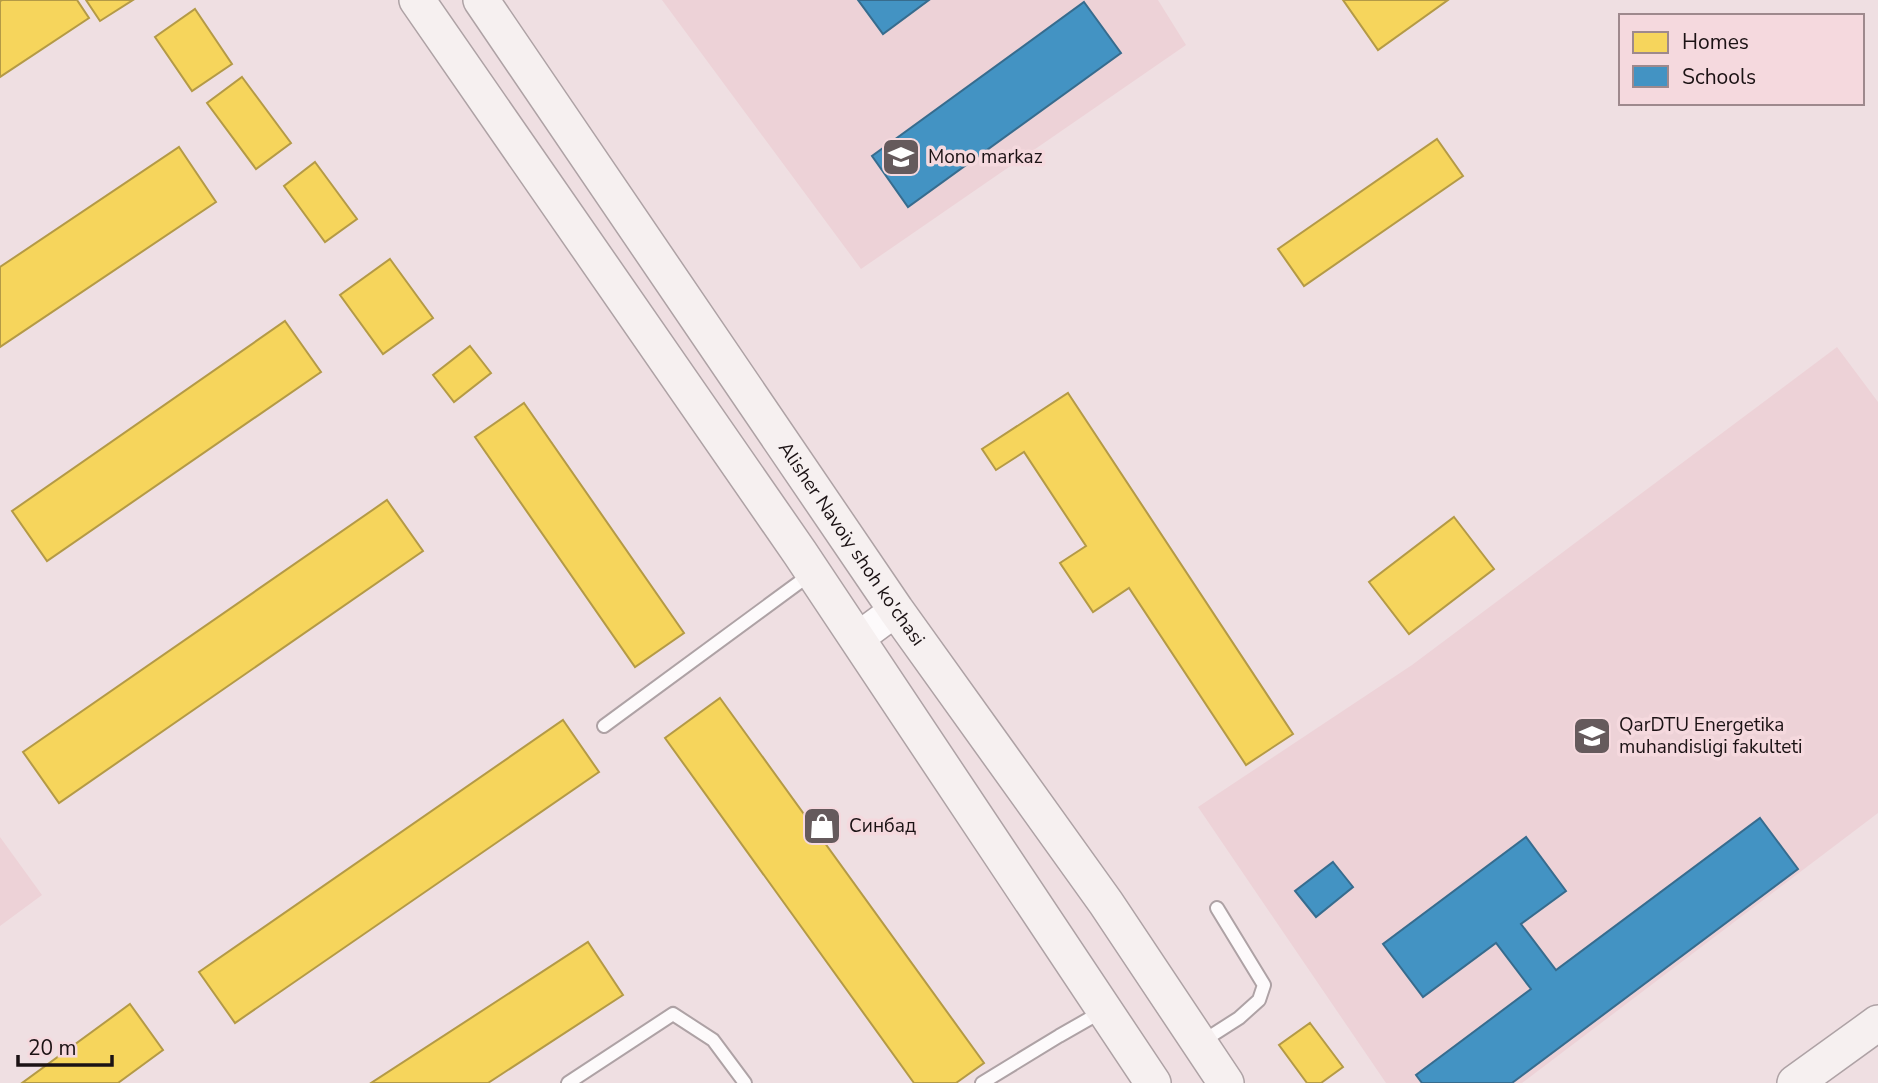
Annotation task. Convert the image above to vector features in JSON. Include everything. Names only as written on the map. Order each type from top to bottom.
[{"type":"main road","points":[[417,0],[858,639],[1153,1083]]},
{"type":"main road","name":"Alisher Navoiy shoh ko'chasi","points":[[481,0],[896,610],[1106,903],[1226,1083]]},
{"type":"main road","points":[[1795,1083],[1878,1023]]},
{"type":"street","points":[[858,639],[896,610]]},
{"type":"lane","points":[[604,726],[813,573]]},
{"type":"lane","points":[[1200,1044],[1239,1018],[1259,1000],[1264,985],[1217,908]]},
{"type":"lane","points":[[982,1083],[1105,1010]]},
{"type":"lane","points":[[568,1083],[673,1014],[713,1040],[745,1083]]},
{"type":"shaded area","name":"Mono markaz","points":[[662,0],[1158,0],[1186,45],[861,269]]},
{"type":"shaded area","name":"QarDTU Energetika muhandisligi fakulteti","points":[[1837,347],[1878,402],[1878,813],[1522,1083],[1386,1083],[1198,807],[1412,665]]},
{"type":"shaded area","points":[[0,837],[42,895],[0,926]]},
{"type":"building: Homes","points":[[2,0],[77,0],[89,18],[0,77]]},
{"type":"building: Homes","points":[[86,0],[133,0],[100,21]]},
{"type":"building: Homes","points":[[1343,0],[1448,0],[1378,50]]},
{"type":"building: Homes","points":[[195,9],[232,64],[192,91],[155,37]]},
{"type":"building: Homes","points":[[242,77],[291,143],[256,169],[207,103]]},
{"type":"building: Homes","points":[[1437,139],[1463,176],[1304,286],[1278,249]]},
{"type":"building: Homes","points":[[179,147],[216,202],[0,347],[0,267]]},
{"type":"building: Homes","points":[[315,162],[357,219],[325,242],[284,186]]},
{"type":"building: Homes","points":[[390,259],[433,318],[383,354],[340,295]]},
{"type":"building: Homes","points":[[285,321],[321,372],[47,561],[12,511]]},
{"type":"building: Homes","points":[[470,346],[491,373],[454,402],[433,375]]},
{"type":"building: Homes","points":[[1068,393],[1293,734],[1246,765],[1129,588],[1093,612],[1060,563],[1086,546],[1024,452],[996,470],[982,449]]},
{"type":"building: Homes","points":[[524,403],[684,633],[635,667],[475,437]]},
{"type":"building: Homes","points":[[387,500],[423,551],[59,803],[23,752]]},
{"type":"building: Homes","points":[[1454,517],[1494,569],[1409,634],[1369,582]]},
{"type":"building: Homes","points":[[720,698],[984,1063],[956,1083],[914,1083],[665,738]]},
{"type":"building: Homes","points":[[563,720],[599,772],[235,1023],[199,972]]},
{"type":"building: Homes","points":[[588,942],[623,995],[488,1083],[371,1083]]},
{"type":"building: Homes","points":[[130,1004],[163,1050],[118,1083],[22,1083]]},
{"type":"building: Homes","points":[[1310,1023],[1343,1067],[1321,1083],[1307,1083],[1279,1045]]},
{"type":"building: Schools","points":[[858,0],[929,0],[883,34]]},
{"type":"building: Schools","points":[[1084,2],[1121,53],[908,207],[872,156]]},
{"type":"building: Schools","points":[[1760,818],[1798,869],[1512,1083],[1422,1083],[1416,1075],[1531,989],[1496,943],[1423,997],[1383,944],[1526,837],[1566,891],[1521,924],[1556,970]]},
{"type":"building: Schools","points":[[1333,862],[1353,887],[1316,917],[1295,891]]},
{"type":"place","name":"Mono markaz","points":[[901,157]]},
{"type":"place","name":"QarDTU Energetika muhandisligi fakulteti","points":[[1592,736]]},
{"type":"place","name":"Синбад","points":[[822,826]]}]
